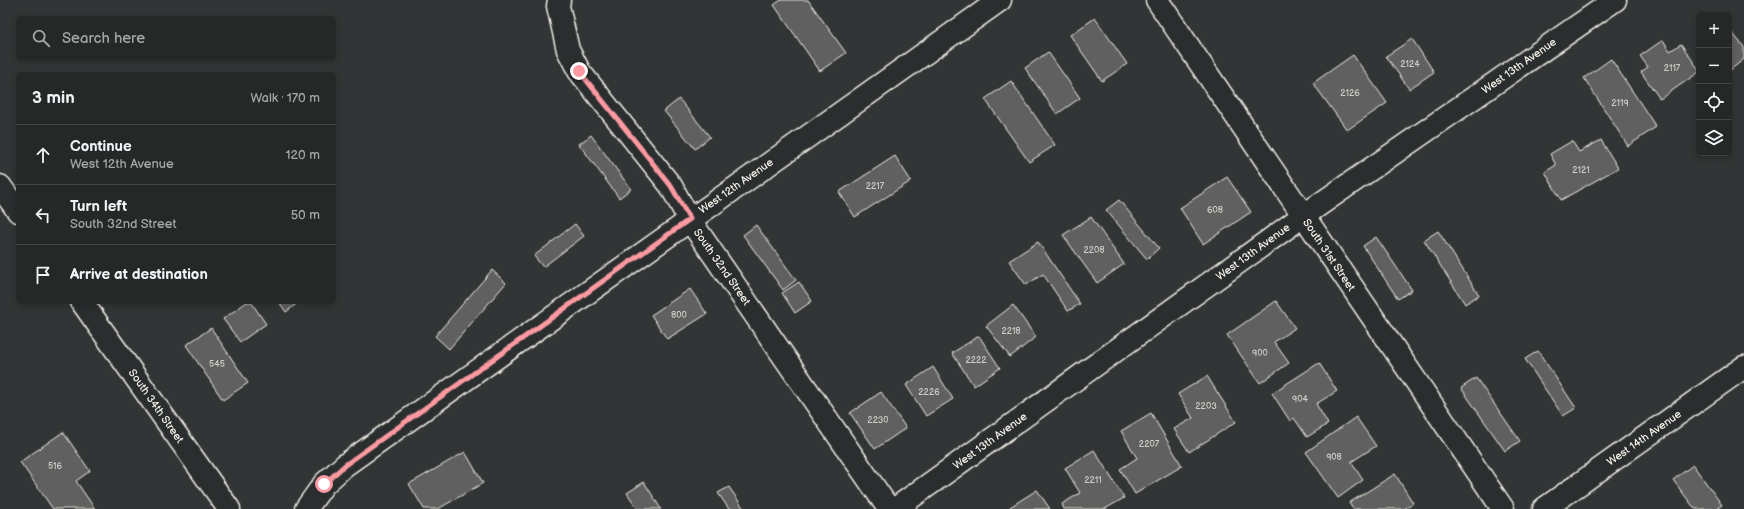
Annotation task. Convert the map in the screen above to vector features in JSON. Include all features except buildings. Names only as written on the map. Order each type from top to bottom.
[{"type":"street","name":"South 32nd Street","points":[[559,0],[558,6],[568,50],[579,71],[671,186],[690,219],[889,509]]},
{"type":"street","name":"West 12th Avenue","points":[[306,509],[324,484],[345,465],[1000,0]]},
{"type":"street","name":"South 31st Street","points":[[1157,0],[1503,509]]},
{"type":"street","name":"West 13th Avenue","points":[[895,509],[1303,216],[1615,0]]},
{"type":"street","points":[[0,186],[16,208]]},
{"type":"street","name":"South 34th Street","points":[[83,304],[229,509]]},
{"type":"street","name":"West 14th Avenue","points":[[1544,509],[1744,367]]},
{"type":"route","points":[[324,484],[345,465],[690,219],[671,186],[579,71]]}]
